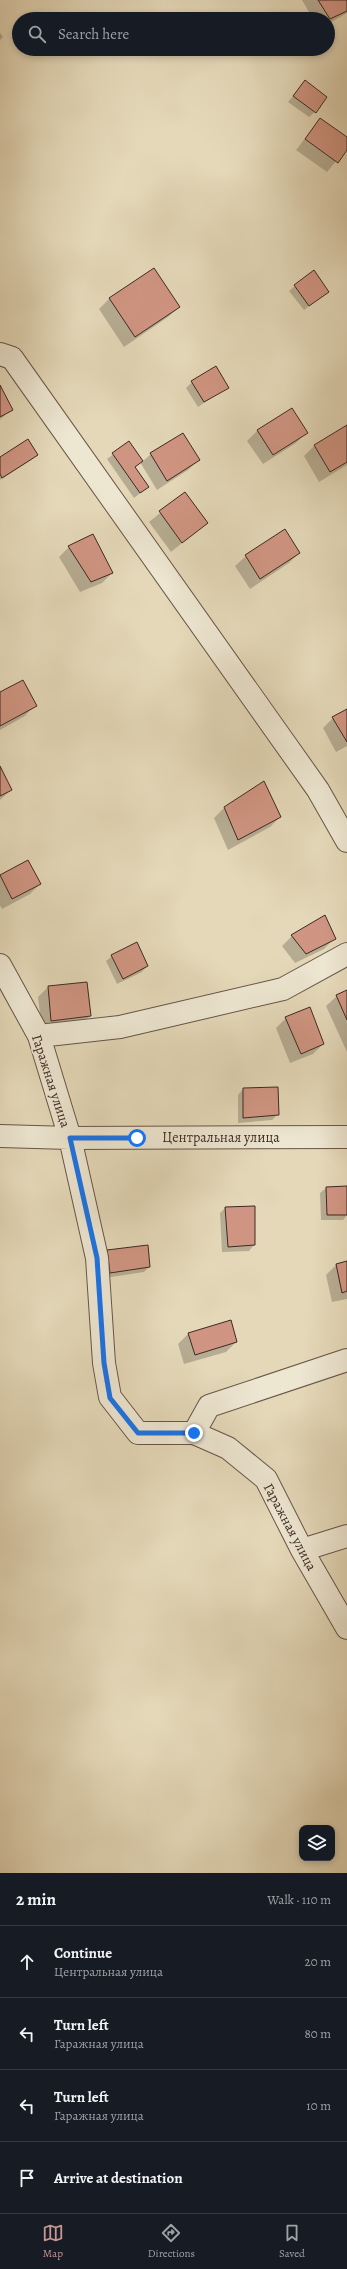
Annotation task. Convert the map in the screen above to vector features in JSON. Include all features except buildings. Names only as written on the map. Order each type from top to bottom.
[{"type":"street","points":[[0,354],[12,358],[17,364],[318,790],[347,841]]},
{"type":"street","points":[[39,1036],[120,1027],[283,989],[347,954]]},
{"type":"street","name":"Гаражная улица","points":[[0,965],[39,1036],[70,1138],[97,1258],[104,1363],[110,1398],[138,1433],[194,1433],[228,1448],[266,1480],[302,1550],[347,1628]]},
{"type":"street","name":"Центральная улица","points":[[0,1136],[70,1138],[347,1137]]},
{"type":"street","points":[[194,1433],[209,1406],[347,1360]]},
{"type":"street","points":[[302,1550],[347,1536]]},
{"type":"route","points":[[137,1138],[70,1138],[97,1258],[104,1363],[110,1398],[138,1433],[194,1433]]}]
